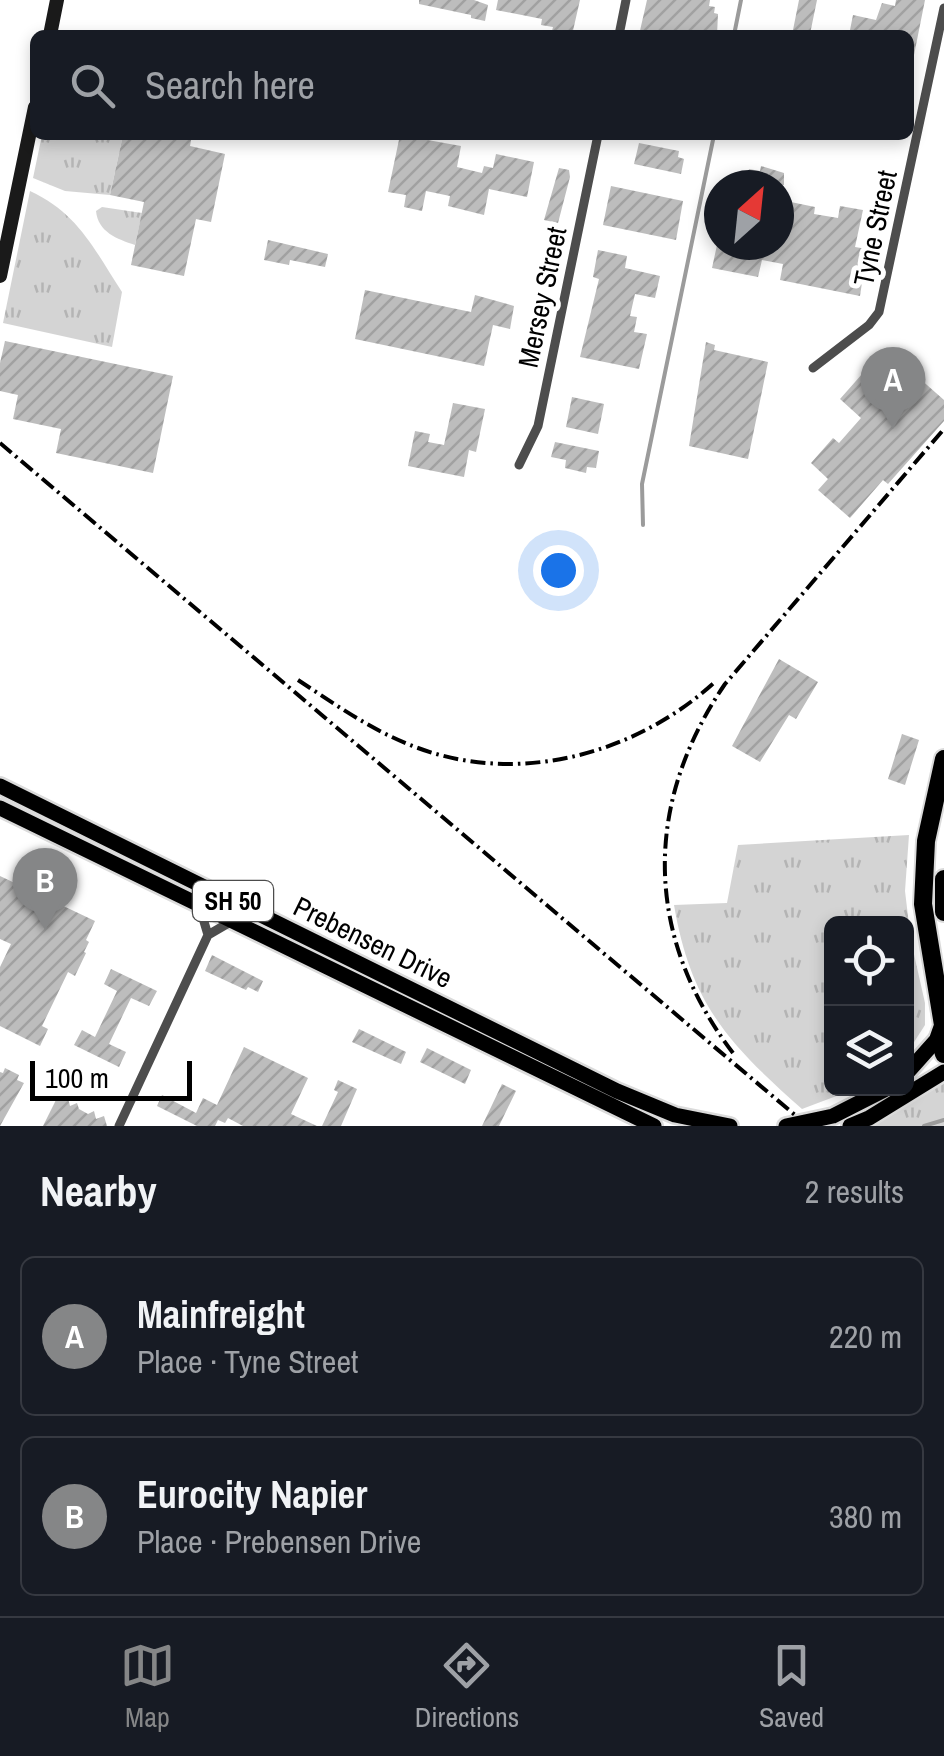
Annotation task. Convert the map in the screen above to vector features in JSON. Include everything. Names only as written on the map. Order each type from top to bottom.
[{"type":"highway","points":[[942,1035],[923,904],[944,758]]},
{"type":"highway","points":[[944,879],[944,912]]},
{"type":"main road","name":"Prebensen Drive","points":[[0,786],[644,1104],[674,1116],[730,1126]]},
{"type":"main road","name":"Prebensen Drive","points":[[0,808],[654,1126]]},
{"type":"main road","points":[[914,1065],[942,1035]]},
{"type":"main road","points":[[850,1126],[885,1110],[944,1072]]},
{"type":"main road","points":[[786,1126],[833,1116],[872,1096]]},
{"type":"street","points":[[51,30],[57,0]]},
{"type":"street","points":[[620,30],[626,0]]},
{"type":"street","name":"Tyne Street","points":[[813,368],[870,325],[879,312],[944,8]]},
{"type":"street","points":[[0,276],[30,130]]},
{"type":"street","name":"Mersey Street","points":[[519,464],[538,426],[597,140]]},
{"type":"street","points":[[199,905],[208,935]]},
{"type":"street","points":[[119,1126],[208,935],[232,922]]},
{"type":"green space","points":[[41,140],[122,140],[110,195],[65,191],[33,178]]},
{"type":"green space","points":[[30,191],[73,221],[122,292],[112,347],[3,323]]},
{"type":"green space","points":[[102,207],[142,213],[135,245],[104,229],[96,211]]},
{"type":"green space","points":[[909,835],[905,891],[908,916],[824,916],[824,1096],[836,1096],[802,1109],[754,1064],[717,1020],[691,970],[681,940],[674,905],[727,903],[738,845]]},
{"type":"green space","points":[[914,954],[925,1003],[925,1025],[914,1042]]},
{"type":"green space","points":[[944,1082],[944,1126],[874,1126]]},
{"type":"building","points":[[419,0],[474,0],[488,5],[485,21],[419,4]]},
{"type":"building","points":[[498,0],[580,0],[573,30],[552,30],[553,27],[541,25],[542,19],[496,10]]},
{"type":"building","points":[[647,0],[710,0],[709,6],[715,7],[714,13],[718,14],[717,30],[640,30]]},
{"type":"building","points":[[799,0],[817,0],[811,30],[793,30]]},
{"type":"building","points":[[896,0],[925,0],[914,55],[914,30],[850,30],[853,15],[876,20],[882,3],[895,6]]},
{"type":"building","points":[[122,140],[191,140],[190,146],[225,154],[211,222],[196,219],[184,276],[131,265],[144,202],[110,195]]},
{"type":"building","points":[[399,140],[461,146],[457,167],[482,173],[484,166],[493,168],[496,154],[534,162],[527,197],[489,189],[484,215],[448,206],[450,196],[426,191],[422,211],[404,207],[406,195],[388,192]]},
{"type":"building","points":[[639,143],[679,151],[678,157],[684,159],[681,174],[634,164]]},
{"type":"building","points":[[559,168],[569,170],[570,177],[558,223],[544,220]]},
{"type":"building","points":[[611,186],[683,201],[676,240],[603,225]]},
{"type":"building","points":[[794,203],[815,207],[814,214],[838,218],[840,206],[863,210],[855,247],[867,249],[860,296],[780,280],[783,264],[762,260],[794,260]]},
{"type":"building","points":[[268,240],[328,254],[325,267],[264,260]]},
{"type":"building","points":[[598,250],[627,256],[625,268],[660,276],[655,298],[635,294],[630,316],[637,317],[634,332],[647,334],[639,369],[580,357],[599,279],[593,277]]},
{"type":"building","points":[[714,260],[762,260],[758,277],[712,268]]},
{"type":"building","points":[[365,290],[471,312],[475,295],[514,306],[510,329],[493,325],[484,366],[355,339]]},
{"type":"building","points":[[5,341],[173,376],[153,473],[56,453],[61,429],[13,419],[18,395],[0,391]]},
{"type":"building","points":[[706,342],[715,345],[714,350],[768,362],[748,459],[689,446]]},
{"type":"building","points":[[885,348],[944,400],[944,421],[888,484],[883,480],[850,518],[818,490],[828,479],[811,463],[833,438],[839,443],[861,418],[840,399]]},
{"type":"building","points":[[572,397],[604,404],[598,434],[566,427]]},
{"type":"building","points":[[453,403],[485,409],[476,452],[469,450],[464,477],[408,466],[415,431],[430,434],[428,442],[444,445]]},
{"type":"building","points":[[555,442],[599,451],[596,468],[587,467],[586,473],[565,468],[566,460],[551,457]]},
{"type":"building","points":[[779,659],[818,682],[796,719],[789,715],[760,762],[732,746]]},
{"type":"building","points":[[902,734],[919,740],[905,785],[888,779]]},
{"type":"building","points":[[0,876],[95,921],[75,976],[68,972],[42,1026],[48,1029],[40,1046],[0,1026],[0,967],[11,944],[0,939]]},
{"type":"building","points":[[212,955],[263,981],[258,992],[205,971]]},
{"type":"building","points":[[111,969],[157,991],[149,1006],[131,998],[109,1044],[126,1052],[119,1067],[74,1045],[82,1030],[95,1037],[117,991],[104,984]]},
{"type":"building","points":[[359,1029],[406,1052],[401,1064],[352,1042]]},
{"type":"building","points":[[244,1047],[308,1078],[291,1114],[317,1126],[243,1126],[228,1118],[225,1123],[218,1120],[215,1126],[197,1126],[157,1106],[162,1095],[196,1113],[203,1098],[217,1105]]},
{"type":"building","points":[[427,1048],[471,1070],[465,1084],[420,1062]]},
{"type":"building","points":[[5,1068],[19,1075],[17,1080],[24,1083],[0,1126],[0,1072]]},
{"type":"building","points":[[338,1080],[357,1089],[341,1126],[322,1126],[338,1092],[334,1090]]},
{"type":"building","points":[[502,1084],[516,1091],[499,1126],[482,1126]]},
{"type":"building","points":[[57,1098],[68,1098],[70,1106],[77,1103],[88,1114],[94,1111],[96,1119],[104,1116],[107,1126],[43,1126]]},
{"type":"waterway","points":[[735,30],[741,0]]},
{"type":"waterway","points":[[643,525],[642,484],[713,140]]},
{"type":"waterway","points":[[924,1126],[944,1120]]},
{"type":"railway","points":[[733,1053],[704,1008],[683,963],[670,916],[665,870],[668,823],[679,776],[698,730],[725,684],[944,429]]},
{"type":"railway","points":[[0,443],[808,1126]]},
{"type":"railway","points":[[298,680],[402,742],[457,759],[497,764],[576,756],[615,744],[685,706],[716,681]]},
{"type":"place","name":"Mainfreight","points":[[893,429]]},
{"type":"place","name":"Eurocity Napier","points":[[45,930]]}]
